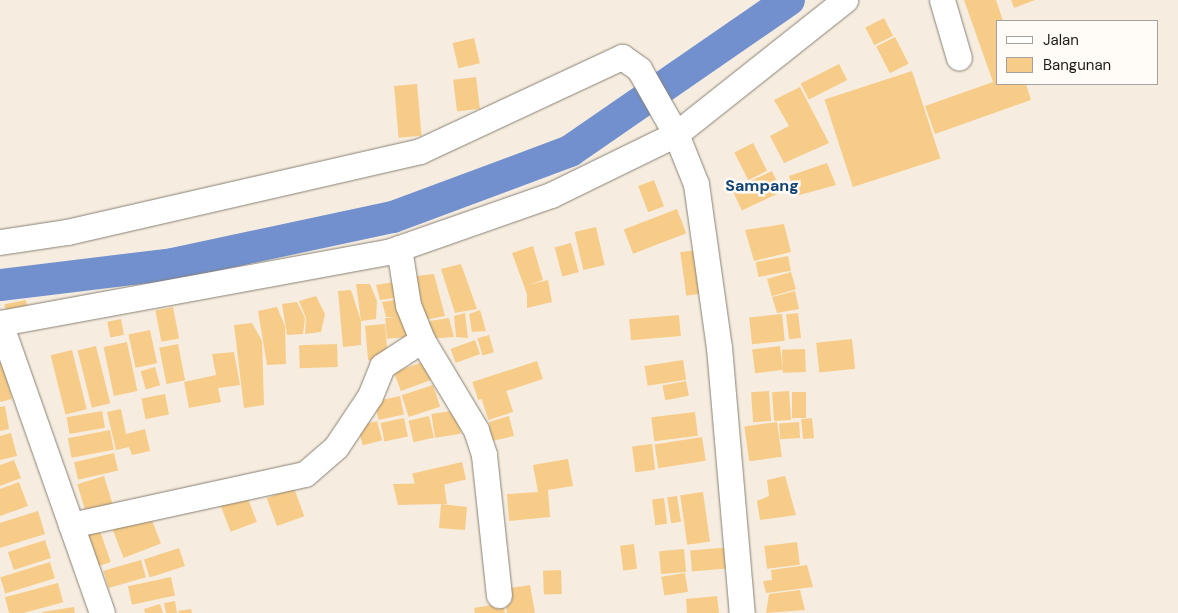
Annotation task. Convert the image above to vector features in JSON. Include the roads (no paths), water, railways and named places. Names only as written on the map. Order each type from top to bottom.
[{"type":"street","points":[[102,613],[0,323],[399,248],[551,196],[676,134],[845,0]]},
{"type":"street","points":[[942,0],[959,58]]},
{"type":"street","points":[[0,242],[68,232],[420,151],[614,59],[629,59],[639,69],[676,134],[696,184],[719,347],[742,613]]},
{"type":"street","points":[[399,248],[408,305],[422,340],[476,430],[484,454],[498,595]]},
{"type":"street","points":[[71,525],[305,474],[336,447],[370,396],[382,366],[422,340]]},
{"type":"waterway","points":[[0,285],[173,264],[393,217],[570,151],[789,0]]},
{"type":"district","name":"Sampang","points":[[762,186]]}]
